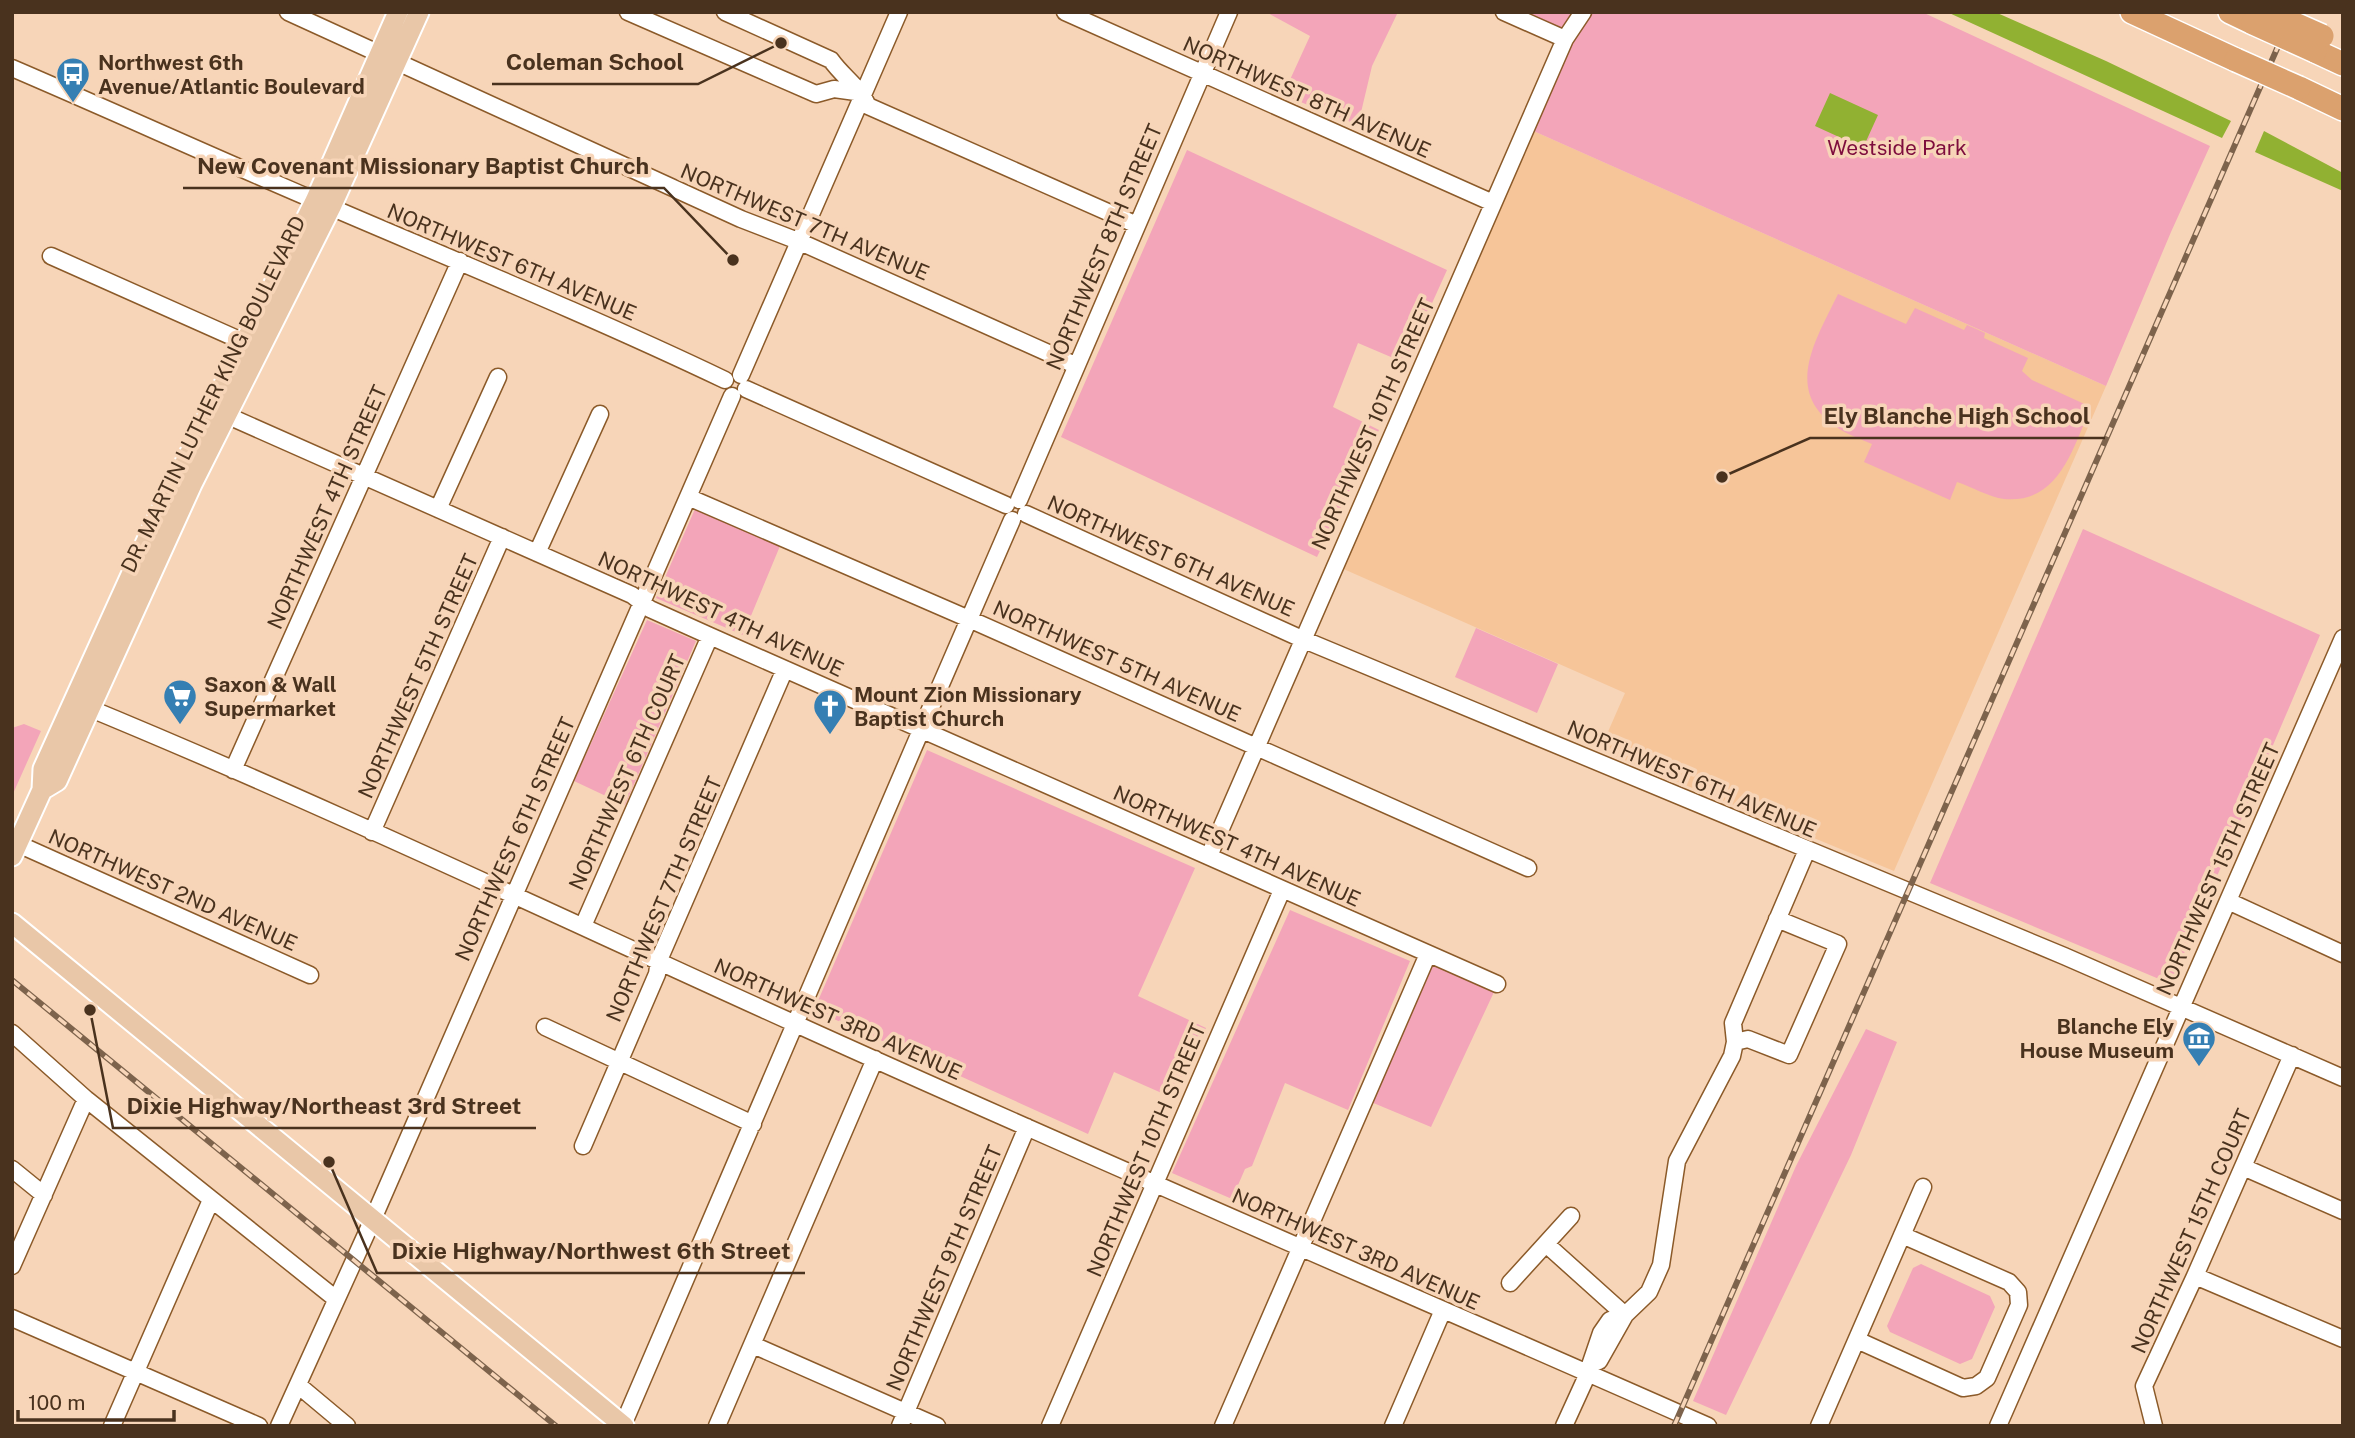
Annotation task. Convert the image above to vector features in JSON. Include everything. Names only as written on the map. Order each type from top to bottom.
[{"type":"highway","points":[[2132,12],[2239,53],[2302,82],[2343,108]]},
{"type":"highway","points":[[2168,12],[2239,53]]},
{"type":"highway","points":[[2230,12],[2261,17],[2318,44],[2343,64]]},
{"type":"highway","points":[[2318,44],[2343,46]]},
{"type":"highway","points":[[2302,82],[2343,92]]},
{"type":"main road","name":"DR. MARTIN LUTHER KING BOULEVARD","points":[[388,58],[398,12]]},
{"type":"main road","name":"DR. MARTIN LUTHER KING BOULEVARD","points":[[15,850],[42,790],[43,769],[82,705],[187,458],[253,346],[323,204],[388,58],[419,12]]},
{"type":"main road","name":"DR. MARTIN LUTHER KING BOULEVARD","points":[[121,615],[226,415],[253,346]]},
{"type":"main road","points":[[12,923],[623,1425]]},
{"type":"street","name":"NORTHWEST 7TH AVENUE","points":[[289,12],[741,219],[798,241],[1075,365]]},
{"type":"street","points":[[628,12],[816,94],[834,89],[863,93]]},
{"type":"street","points":[[725,12],[831,60],[863,93],[868,106],[1137,225]]},
{"type":"street","name":"NORTHWEST 6TH STREET","points":[[279,1426],[373,1219],[899,12]]},
{"type":"street","name":"NORTHWEST 8TH AVENUE","points":[[1065,12],[1493,203]]},
{"type":"street","name":"NORTHWEST 8TH STREET","points":[[623,1425],[1016,510],[1075,365],[1229,12]]},
{"type":"street","points":[[1504,12],[1565,39]]},
{"type":"street","name":"NORTHWEST 10TH STREET","points":[[1209,856],[1565,39],[1583,12]]},
{"type":"street","name":"NORTHWEST 6TH AVENUE","points":[[12,68],[653,346],[1302,639],[2181,1007],[2343,1078]]},
{"type":"street","points":[[51,256],[253,346]]},
{"type":"street","name":"NORTHWEST 4TH STREET","points":[[233,770],[460,261]]},
{"type":"street","points":[[438,509],[498,377]]},
{"type":"street","points":[[537,553],[600,414]]},
{"type":"street","name":"NORTHWEST 4TH AVENUE","points":[[226,415],[632,595],[642,603],[710,636],[1497,984]]},
{"type":"street","name":"NORTHWEST 5TH AVENUE","points":[[688,497],[1528,868]]},
{"type":"street","name":"NORTHWEST 5TH STREET","points":[[372,832],[502,537]]},
{"type":"street","name":"NORTHWEST 6TH COURT","points":[[583,926],[710,636]]},
{"type":"street","name":"NORTHWEST 15TH STREET","points":[[1998,1426],[2343,638]]},
{"type":"street","name":"NORTHWEST 7TH STREET","points":[[583,1146],[657,974],[659,960],[785,669]]},
{"type":"street","name":"NORTHWEST 3RD AVENUE","points":[[82,705],[513,894],[1027,1127],[1708,1426]]},
{"type":"street","name":"NORTHWEST 2ND AVENUE","points":[[15,850],[310,975]]},
{"type":"street","points":[[1564,1426],[1601,1332],[1610,1320],[1625,1315],[1656,1282],[1677,1161],[1732,1056],[1735,1042],[1733,1023],[1807,850]]},
{"type":"street","name":"NORTHWEST 10TH STREET","points":[[1050,1426],[1282,890]]},
{"type":"street","points":[[2228,901],[2343,954]]},
{"type":"street","points":[[1735,1042],[1748,1039],[1789,1055],[1838,944],[1777,919]]},
{"type":"street","points":[[1223,1426],[1428,954]]},
{"type":"street","points":[[545,1027],[753,1124]]},
{"type":"street","points":[[12,1033],[86,1099],[336,1299]]},
{"type":"street","name":"NORTHWEST 15TH COURT","points":[[2154,1426],[2144,1386],[2292,1055]]},
{"type":"street","points":[[717,1426],[875,1059]]},
{"type":"street","points":[[12,1266],[86,1099]]},
{"type":"street","name":"NORTHWEST 9TH STREET","points":[[903,1419],[1027,1127]]},
{"type":"street","points":[[2243,1167],[2343,1211]]},
{"type":"street","points":[[12,1169],[44,1195]]},
{"type":"street","points":[[1819,1426],[1923,1187]]},
{"type":"street","points":[[112,1426],[211,1200]]},
{"type":"street","name":"NORTHWEST 3RD AVENUE","points":[[1510,1283],[1571,1216]]},
{"type":"street","points":[[1857,1340],[1963,1388],[1976,1386],[1987,1378],[2019,1305],[2018,1292],[2009,1282],[1902,1235]]},
{"type":"street","points":[[1546,1244],[1625,1315]]},
{"type":"street","points":[[2195,1276],[2343,1339]]},
{"type":"street","points":[[1393,1426],[1443,1310]]},
{"type":"street","points":[[12,1318],[258,1426]]},
{"type":"street","points":[[753,1345],[903,1419],[937,1426]]},
{"type":"street","points":[[298,1385],[347,1426]]},
{"type":"shaded area","points":[[1947,12],[1995,12],[2231,121],[2222,138]]},
{"type":"shaded area","points":[[1830,93],[1878,115],[1863,148],[1815,126]]},
{"type":"shaded area","points":[[1529,129],[2106,386],[1894,871],[1600,750],[1625,693],[1339,567]]},
{"type":"shaded area","points":[[2264,131],[2343,173],[2343,191],[2255,152]]},
{"type":"green space","points":[[1266,12],[1398,12],[1372,66],[1358,125],[1283,95],[1310,36]]},
{"type":"green space","name":"Westside Park","points":[[1520,12],[1922,12],[2210,146],[2106,386],[1529,129],[1570,37]]},
{"type":"green space","points":[[1187,150],[1447,270],[1405,363],[1358,343],[1333,407],[1379,430],[1317,557],[1061,437]]},
{"type":"green space","points":[[1838,294],[1906,324],[1915,308],[1964,330],[1967,325],[1985,333],[1984,338],[2028,358],[2022,371],[2032,380],[2091,407],[2062,470],[2039,492],[2023,498],[2004,499],[1957,482],[1950,500],[1864,462],[1872,444],[1842,430],[1821,414],[1811,398],[1807,381],[1814,346]]},
{"type":"green space","points":[[695,509],[780,546],[743,635],[656,598]]},
{"type":"green space","points":[[2083,529],[2320,635],[2171,984],[1930,883]]},
{"type":"green space","points":[[647,620],[696,641],[625,805],[574,781]]},
{"type":"green space","points":[[1476,628],[1558,664],[1537,713],[1455,677]]},
{"type":"green space","points":[[24,724],[41,731],[12,796],[12,728]]},
{"type":"green space","points":[[927,750],[1195,868],[1138,996],[1206,1028],[1173,1098],[1114,1072],[1088,1134],[814,1010]]},
{"type":"green space","points":[[1290,910],[1410,961],[1348,1110],[1285,1083],[1252,1166],[1245,1169],[1232,1199],[1172,1173]]},
{"type":"green space","points":[[1439,951],[1501,977],[1431,1127],[1371,1102]]},
{"type":"green space","points":[[1866,1029],[1897,1042],[1851,1155],[1726,1415],[1693,1401],[1796,1166]]},
{"type":"green space","points":[[1921,1264],[1990,1296],[1995,1307],[1972,1359],[1960,1364],[1890,1332],[1887,1326],[1913,1268]]},
{"type":"railway","points":[[1674,1426],[2293,12]]},
{"type":"railway","points":[[12,980],[556,1426]]},
{"type":"place","name":"Coleman School","points":[[781,43]]},
{"type":"place","name":"Northwest 6th Avenue/Atlantic Boulevard","points":[[73,104]]},
{"type":"place","name":"New Covenant Missionary Baptist Church","points":[[733,260]]},
{"type":"place","name":"Ely Blanche High School","points":[[1722,477]]},
{"type":"place","name":"Saxon & Wall Supermarket","points":[[180,726]]},
{"type":"place","name":"Mount Zion Missionary Baptist Church","points":[[830,736]]},
{"type":"place","name":"Dixie Highway/Northeast 3rd Street","points":[[90,1010]]},
{"type":"place","name":"Blanche Ely House Museum","points":[[2199,1068]]},
{"type":"place","name":"Dixie Highway/Northwest 6th Street","points":[[329,1162]]}]
